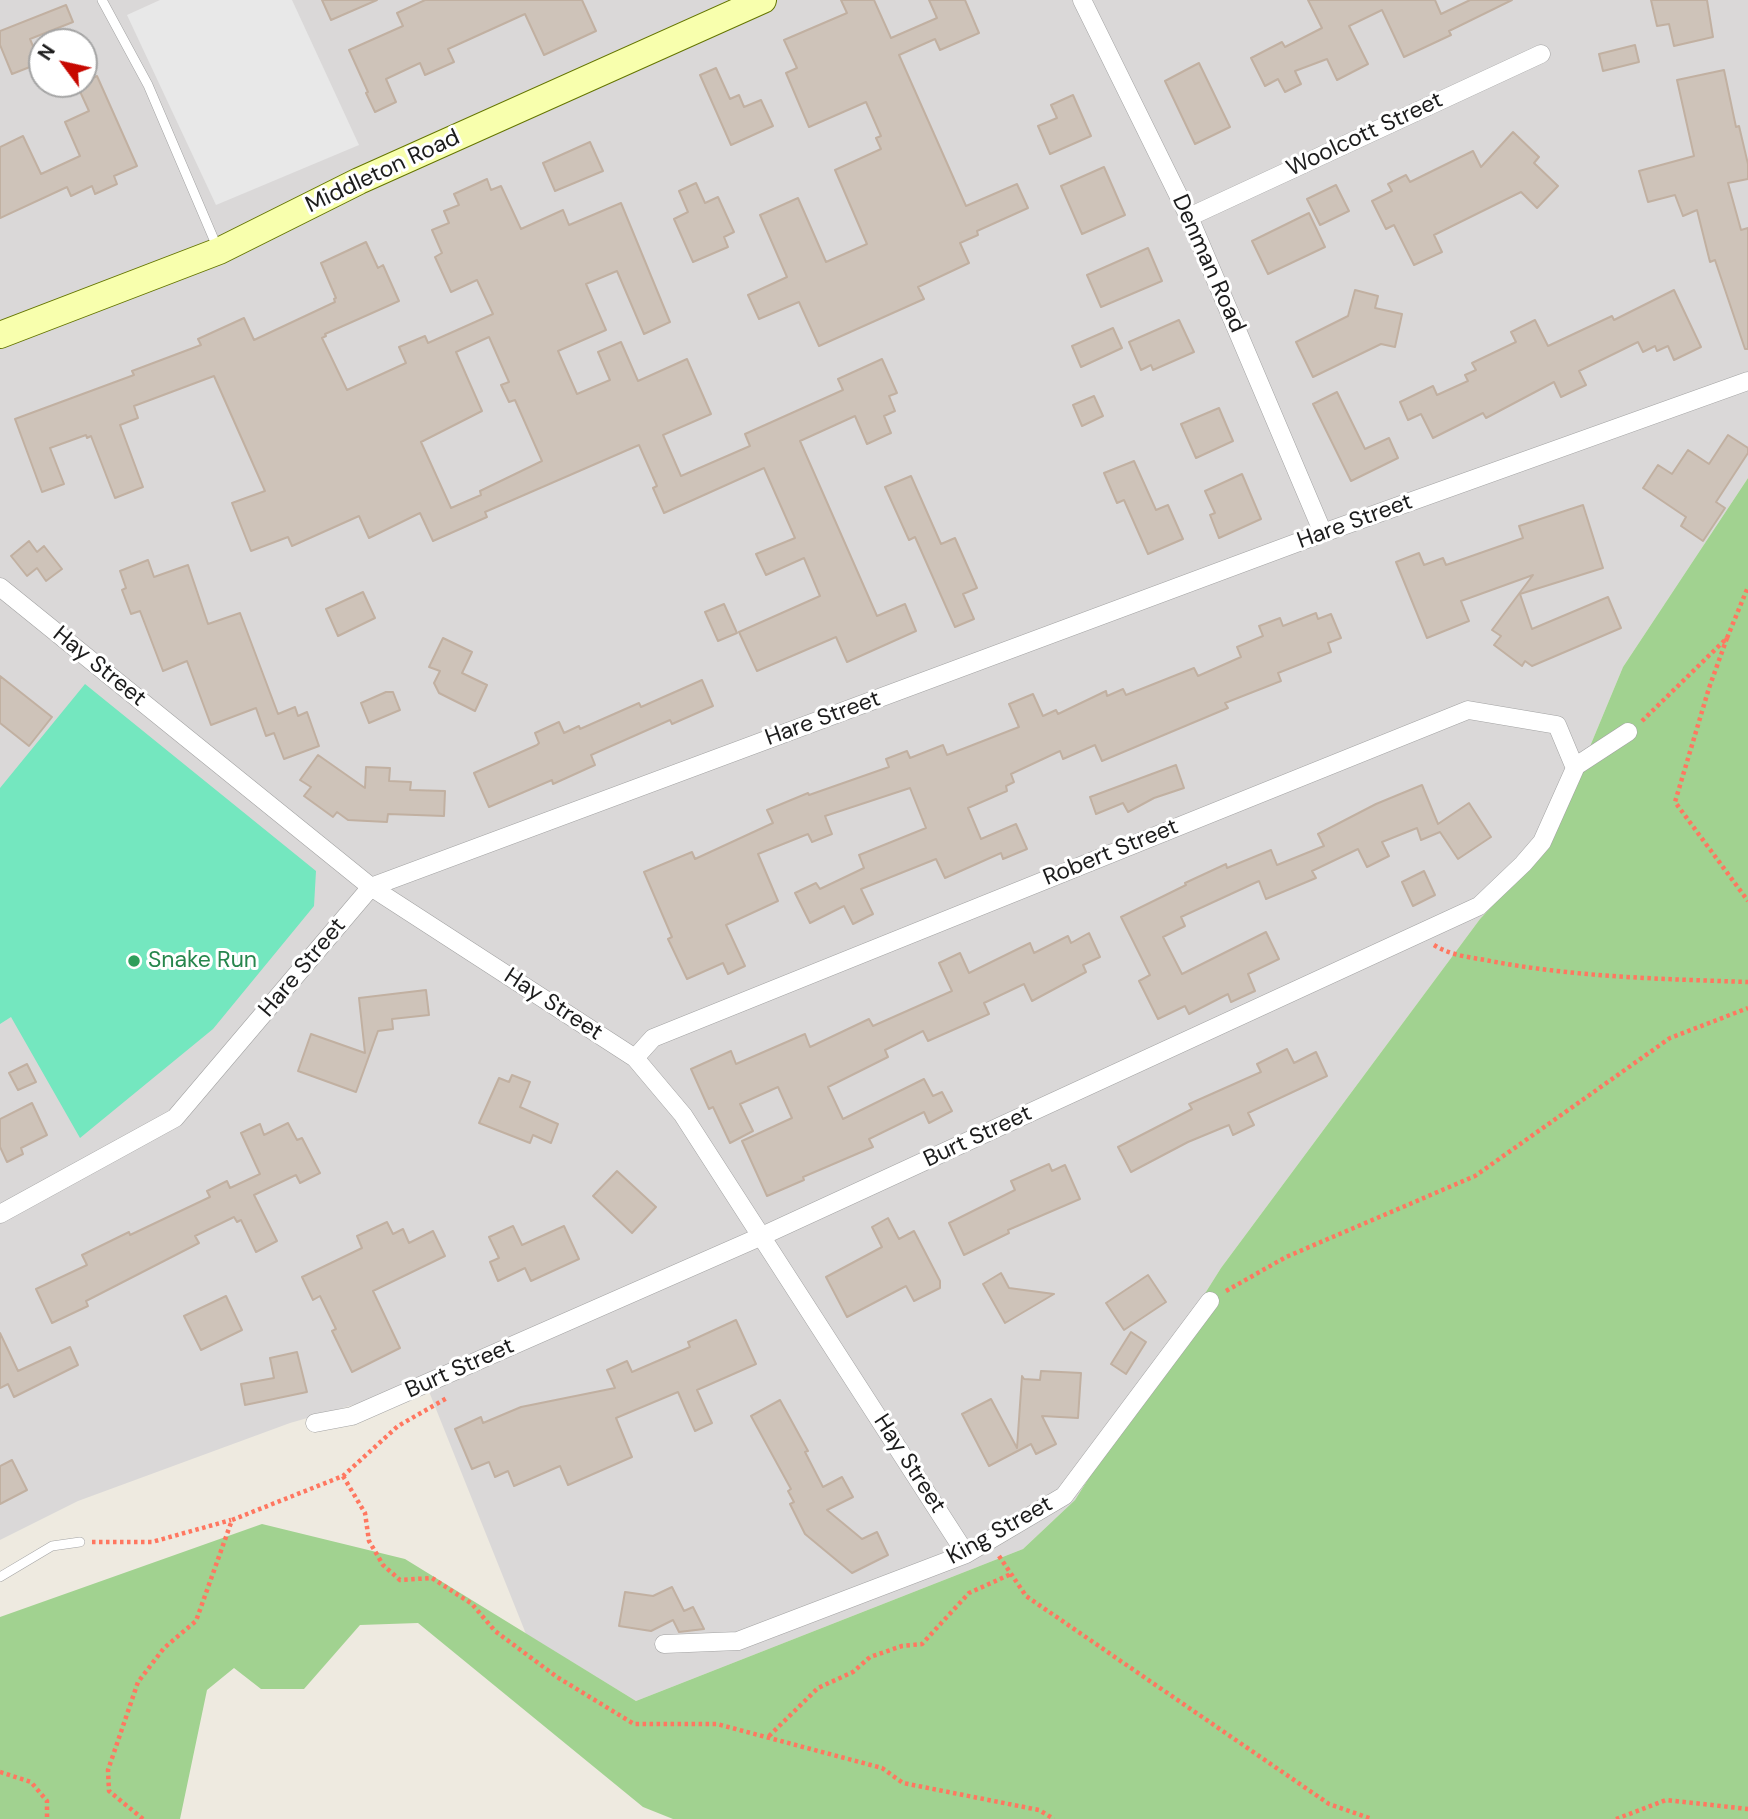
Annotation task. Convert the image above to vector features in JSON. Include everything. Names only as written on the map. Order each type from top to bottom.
[{"type":"main road","name":"Middleton Road","points":[[0,335],[219,251],[359,181],[763,0]]},
{"type":"street","name":"Denman Road","points":[[1082,0],[1189,216],[1323,533]]},
{"type":"street","name":"Woolcott Street","points":[[1189,216],[1541,54]]},
{"type":"street","name":"Hare Street","points":[[0,1214],[175,1118],[371,887],[1323,533],[1748,380]]},
{"type":"street","name":"Hay Street","points":[[0,587],[371,887],[635,1058],[683,1115],[967,1554]]},
{"type":"street","name":"Robert Street","points":[[635,1058],[653,1038],[1468,710],[1557,725],[1575,768]]},
{"type":"street","points":[[1575,768],[1628,733]]},
{"type":"street","name":"Burt Street","points":[[315,1423],[352,1416],[762,1236],[1479,906],[1542,842],[1575,768]]},
{"type":"street","name":"King Street","points":[[664,1644],[738,1641],[967,1554],[1064,1496],[1210,1301]]},
{"type":"lane","points":[[102,0],[148,85],[219,251]]},
{"type":"lane","points":[[0,1577],[52,1546],[80,1542]]},
{"type":"path","points":[[1748,587],[1709,688],[1675,802],[1748,901]]},
{"type":"path","points":[[1628,733],[1727,638]]},
{"type":"path","points":[[1417,934],[1445,952],[1511,965],[1644,978],[1748,982]]},
{"type":"path","points":[[1210,1301],[1286,1257],[1475,1176],[1670,1038],[1748,1008]]},
{"type":"path","points":[[80,1542],[152,1542],[232,1520],[343,1476],[398,1426],[451,1396]]},
{"type":"path","points":[[343,1476],[365,1513],[369,1541],[383,1564],[400,1580],[432,1578],[472,1604],[495,1631],[557,1677],[634,1724],[717,1724],[882,1768],[903,1783],[1039,1810],[1054,1819]]},
{"type":"path","points":[[143,1819],[109,1791],[108,1770],[138,1682],[164,1648],[196,1621],[232,1520]]},
{"type":"path","points":[[989,1542],[1026,1596],[1329,1804],[1372,1819]]},
{"type":"path","points":[[769,1737],[818,1689],[853,1672],[870,1657],[902,1646],[922,1644],[969,1593],[1011,1574]]},
{"type":"path","points":[[0,1772],[31,1782],[47,1801],[47,1819]]},
{"type":"path","points":[[1616,1819],[1666,1800],[1748,1809]]},
{"type":"shaded area","points":[[0,0],[1748,0],[1748,478],[1623,667],[1549,845],[1480,919],[1221,1268],[1075,1500],[1023,1549],[636,1701],[526,1634],[426,1384],[290,1423],[78,1501],[0,1540]]},
{"type":"shaded area","points":[[160,0],[292,0],[359,145],[216,205],[127,15]]},
{"type":"green space","points":[[1748,478],[1748,1819],[673,1819],[643,1807],[418,1623],[360,1625],[304,1689],[261,1689],[234,1668],[207,1690],[180,1819],[0,1819],[0,1617],[262,1524],[405,1559],[636,1701],[1023,1549],[1075,1500],[1221,1268],[1480,919],[1549,845],[1623,667]]},
{"type":"green space","name":"Snake Run","points":[[85,684],[316,871],[314,906],[213,1029],[80,1138],[11,1017],[0,1024],[0,788]]},
{"type":"building","points":[[322,0],[377,0],[331,20]]},
{"type":"building","points":[[425,0],[582,0],[596,31],[544,55],[525,14],[448,49],[454,62],[425,75],[420,63],[386,79],[396,102],[375,112],[349,50],[403,26],[397,13]]},
{"type":"building","points":[[841,0],[874,0],[891,38],[937,18],[929,0],[965,0],[979,33],[940,50],[935,39],[899,55],[966,206],[1017,184],[1028,208],[977,231],[978,235],[960,243],[969,263],[918,287],[924,299],[819,346],[799,302],[759,319],[748,295],[787,277],[760,215],[798,198],[826,262],[867,244],[835,170],[881,149],[876,138],[881,136],[866,102],[809,127],[786,73],[797,68],[784,40],[847,13]]},
{"type":"building","points":[[1308,0],[1435,0],[1441,14],[1470,0],[1512,0],[1449,31],[1451,35],[1404,57],[1382,10],[1349,26],[1368,64],[1337,80],[1327,59],[1295,71],[1301,84],[1285,92],[1278,79],[1265,86],[1251,58],[1282,42],[1285,47],[1322,28]]},
{"type":"building","points":[[1651,0],[1707,0],[1713,37],[1674,46],[1669,24],[1657,26]]},
{"type":"building","points":[[66,5],[73,22],[58,28],[28,28],[28,68],[12,74],[0,45],[0,31]]},
{"type":"building","points":[[1635,45],[1639,62],[1603,71],[1599,54]]},
{"type":"building","points":[[1199,63],[1230,127],[1195,144],[1165,81]]},
{"type":"building","points":[[716,68],[730,99],[739,95],[744,107],[761,100],[773,126],[731,145],[700,75]]},
{"type":"building","points":[[1724,70],[1736,127],[1739,126],[1748,164],[1748,179],[1728,183],[1741,230],[1748,228],[1748,349],[1745,349],[1715,260],[1710,262],[1697,210],[1683,216],[1675,195],[1648,202],[1639,171],[1694,156],[1677,80]]},
{"type":"building","points":[[98,78],[137,166],[114,176],[117,184],[95,194],[92,186],[71,196],[67,187],[0,218],[0,147],[23,136],[41,174],[80,156],[65,122],[89,111],[83,98],[98,98]]},
{"type":"building","points":[[1073,95],[1091,136],[1050,154],[1038,126],[1057,118],[1051,105]]},
{"type":"building","points":[[1513,132],[1539,157],[1534,163],[1558,186],[1537,208],[1521,192],[1434,235],[1442,252],[1414,265],[1394,225],[1386,229],[1372,201],[1392,191],[1388,184],[1406,175],[1410,182],[1473,151],[1481,167]]},
{"type":"building","points":[[590,142],[603,171],[555,191],[543,163]]},
{"type":"building","points":[[1104,167],[1125,215],[1082,234],[1061,186]]},
{"type":"building","points":[[487,179],[491,190],[501,186],[521,229],[563,210],[569,225],[621,203],[670,322],[644,334],[617,271],[586,284],[606,330],[558,351],[577,394],[610,380],[598,352],[621,342],[638,381],[687,359],[711,414],[663,435],[681,476],[750,446],[745,434],[843,390],[838,379],[882,359],[897,393],[889,396],[895,411],[884,416],[891,433],[867,444],[855,416],[800,441],[877,616],[905,604],[916,631],[847,662],[836,637],[757,671],[739,632],[820,596],[804,558],[766,575],[756,554],[795,538],[764,468],[664,513],[653,488],[657,486],[639,445],[485,512],[487,517],[433,541],[420,513],[369,538],[359,516],[292,546],[288,537],[251,551],[232,503],[265,491],[214,376],[134,406],[138,418],[120,425],[143,487],[115,498],[91,436],[87,438],[86,435],[50,448],[64,484],[42,492],[15,419],[134,375],[132,371],[201,345],[198,339],[244,318],[254,340],[335,302],[336,298],[321,263],[366,242],[378,268],[383,265],[399,301],[325,334],[322,338],[347,390],[406,363],[399,347],[425,336],[428,343],[493,314],[477,280],[451,292],[435,257],[442,253],[432,230],[449,223],[444,211],[459,205],[454,194]],"holes":[[[489,337],[509,382],[501,385],[509,402],[515,400],[542,461],[480,491],[481,495],[451,508],[421,442],[482,411],[456,352]]]},
{"type":"building","points":[[696,183],[705,203],[718,197],[734,232],[724,237],[728,247],[693,262],[674,219],[688,212],[679,191]]},
{"type":"building","points":[[1336,185],[1349,211],[1320,225],[1307,199]]},
{"type":"building","points":[[1309,213],[1325,247],[1268,274],[1252,241]]},
{"type":"building","points":[[1148,248],[1162,281],[1101,307],[1087,275]]},
{"type":"building","points":[[1355,290],[1378,296],[1375,308],[1402,314],[1395,347],[1381,344],[1313,377],[1296,342],[1348,316]]},
{"type":"building","points":[[1674,290],[1701,347],[1674,360],[1668,346],[1657,351],[1655,346],[1643,352],[1638,342],[1579,371],[1586,385],[1561,397],[1554,382],[1486,418],[1483,413],[1433,438],[1421,414],[1408,420],[1400,402],[1433,386],[1437,395],[1468,381],[1465,375],[1476,370],[1472,363],[1516,342],[1511,332],[1535,320],[1548,346],[1612,316],[1614,320]]},
{"type":"building","points":[[1179,320],[1194,352],[1153,370],[1151,365],[1141,370],[1129,342]]},
{"type":"building","points":[[1113,328],[1122,348],[1081,367],[1072,346]]},
{"type":"building","points":[[1337,392],[1365,449],[1389,438],[1398,458],[1351,481],[1313,404]]},
{"type":"building","points":[[1094,396],[1103,416],[1082,426],[1073,405]]},
{"type":"building","points":[[1219,408],[1233,441],[1196,458],[1181,424]]},
{"type":"building","points":[[1728,435],[1748,448],[1748,453],[1716,502],[1725,508],[1703,541],[1681,526],[1686,517],[1643,488],[1658,465],[1672,474],[1688,450],[1709,464]]},
{"type":"building","points":[[1134,461],[1156,510],[1168,505],[1183,539],[1148,554],[1124,500],[1117,503],[1104,473]]},
{"type":"building","points":[[1242,474],[1261,519],[1219,538],[1210,515],[1215,513],[1205,491]]},
{"type":"building","points":[[911,476],[941,544],[955,538],[977,588],[963,594],[974,619],[955,627],[915,537],[909,540],[885,487]]},
{"type":"building","points":[[1583,505],[1603,568],[1520,594],[1532,629],[1608,597],[1621,628],[1532,666],[1525,661],[1522,666],[1494,645],[1501,636],[1492,630],[1533,575],[1461,601],[1469,621],[1427,638],[1396,562],[1419,553],[1424,565],[1443,558],[1446,565],[1523,538],[1519,526]]},
{"type":"building","points":[[29,541],[37,552],[44,546],[62,569],[46,581],[37,568],[27,576],[11,556]]},
{"type":"building","points":[[148,560],[154,577],[188,565],[208,624],[240,613],[278,714],[295,707],[298,716],[307,712],[319,746],[284,759],[274,733],[266,736],[256,708],[211,725],[187,661],[163,671],[140,611],[131,614],[122,590],[126,588],[120,571]]},
{"type":"building","points":[[363,592],[375,618],[338,636],[326,609]]},
{"type":"building","points":[[724,604],[737,633],[718,641],[705,612]]},
{"type":"building","points":[[1316,613],[1318,619],[1331,614],[1341,638],[1328,643],[1331,652],[1278,673],[1281,681],[1225,703],[1228,708],[1102,761],[1095,745],[1063,759],[1060,751],[1011,774],[1014,782],[1006,786],[1007,791],[968,808],[981,839],[1016,824],[1027,849],[1003,859],[1001,853],[945,878],[936,859],[861,889],[873,914],[853,924],[844,906],[810,923],[795,893],[816,883],[820,889],[864,868],[859,855],[926,828],[910,788],[825,816],[832,834],[812,842],[808,834],[758,854],[778,901],[726,925],[745,966],[728,974],[723,963],[687,979],[668,939],[672,937],[644,872],[692,852],[695,859],[773,823],[767,810],[808,793],[809,795],[889,767],[886,759],[907,751],[910,758],[943,745],[947,755],[1019,727],[1009,704],[1033,694],[1043,716],[1056,710],[1058,714],[1106,691],[1107,696],[1123,689],[1126,695],[1194,668],[1198,676],[1241,657],[1237,647],[1263,636],[1259,626],[1280,618],[1283,626]]},
{"type":"building","points":[[443,638],[472,652],[462,673],[487,685],[475,711],[439,693],[434,683],[440,671],[429,667]]},
{"type":"building","points":[[0,676],[52,717],[29,746],[0,723]]},
{"type":"building","points":[[702,680],[713,706],[672,724],[670,720],[591,755],[595,765],[553,784],[552,780],[489,807],[474,773],[537,745],[539,743],[535,733],[559,722],[564,733],[579,726],[580,729],[639,703],[641,707]]},
{"type":"building","points":[[386,692],[393,692],[400,710],[369,723],[361,703]]},
{"type":"building","points":[[318,755],[365,788],[366,767],[390,768],[389,781],[411,782],[410,790],[445,791],[444,816],[388,814],[387,822],[348,820],[337,812],[333,817],[304,796],[311,787],[300,780]]},
{"type":"building","points":[[1176,765],[1184,788],[1154,798],[1128,812],[1123,803],[1096,814],[1090,797]]},
{"type":"building","points":[[1422,785],[1438,824],[1469,803],[1491,837],[1458,859],[1440,832],[1421,840],[1417,828],[1382,842],[1389,856],[1367,867],[1358,849],[1312,871],[1316,878],[1266,899],[1259,881],[1181,917],[1185,926],[1163,937],[1182,974],[1266,932],[1279,959],[1248,974],[1255,991],[1231,1002],[1228,994],[1189,1014],[1185,1006],[1158,1019],[1139,981],[1150,975],[1121,917],[1226,864],[1227,868],[1271,850],[1277,865],[1324,846],[1318,834],[1376,804]]},
{"type":"building","points":[[1424,871],[1435,895],[1413,906],[1402,882]]},
{"type":"building","points":[[1089,933],[1100,957],[1083,965],[1086,972],[1032,1001],[1024,984],[984,1003],[989,1014],[928,1041],[923,1031],[885,1050],[888,1057],[828,1087],[843,1119],[924,1079],[933,1096],[942,1092],[952,1111],[929,1123],[924,1112],[869,1139],[873,1147],[803,1177],[804,1180],[767,1196],[742,1141],[792,1118],[778,1087],[740,1104],[753,1131],[730,1143],[713,1107],[709,1109],[691,1069],[731,1051],[736,1064],[805,1034],[810,1047],[869,1019],[873,1026],[952,991],[939,963],[960,953],[969,973],[1030,943],[1034,953],[1068,936],[1071,943]]},
{"type":"building","points":[[426,990],[429,1015],[392,1019],[393,1029],[378,1031],[356,1092],[298,1071],[311,1034],[365,1053],[359,998]]},
{"type":"building","points":[[1287,1049],[1294,1063],[1316,1052],[1327,1076],[1248,1113],[1254,1125],[1233,1135],[1229,1125],[1188,1142],[1131,1172],[1118,1147],[1192,1109],[1189,1104],[1261,1072],[1257,1064]]},
{"type":"building","points":[[27,1064],[36,1082],[18,1090],[9,1073]]},
{"type":"building","points":[[512,1075],[530,1082],[520,1107],[558,1124],[551,1143],[533,1135],[530,1143],[479,1123],[499,1078],[509,1082]]},
{"type":"building","points":[[32,1103],[47,1135],[21,1148],[23,1154],[7,1162],[0,1147],[0,1119]]},
{"type":"building","points":[[288,1123],[297,1140],[302,1138],[320,1173],[300,1183],[296,1175],[254,1195],[277,1241],[256,1252],[241,1220],[237,1222],[234,1217],[195,1236],[199,1243],[86,1301],[88,1306],[52,1323],[36,1289],[87,1265],[82,1255],[210,1197],[207,1191],[227,1181],[230,1188],[260,1174],[241,1133],[260,1124],[264,1135]]},
{"type":"building","points":[[1049,1164],[1052,1171],[1065,1165],[1080,1199],[1008,1230],[1009,1233],[964,1255],[949,1223],[1015,1190],[1011,1181]]},
{"type":"building","points":[[617,1171],[656,1207],[632,1233],[593,1196]]},
{"type":"building","points":[[888,1218],[899,1239],[914,1231],[940,1281],[940,1288],[914,1301],[906,1286],[847,1317],[826,1277],[882,1247],[872,1227]]},
{"type":"building","points":[[387,1222],[393,1234],[403,1229],[409,1243],[433,1231],[445,1256],[373,1291],[400,1348],[352,1372],[332,1331],[336,1329],[320,1296],[313,1300],[302,1277],[362,1248],[357,1236]]},
{"type":"building","points":[[513,1226],[522,1245],[564,1226],[579,1259],[531,1281],[525,1268],[498,1281],[490,1262],[499,1258],[489,1237]]},
{"type":"building","points":[[1001,1273],[1009,1288],[1054,1294],[1005,1323],[983,1284]]},
{"type":"building","points":[[1148,1275],[1166,1302],[1124,1330],[1106,1303]]},
{"type":"building","points":[[226,1296],[242,1330],[201,1350],[184,1316]]},
{"type":"building","points":[[736,1320],[756,1364],[697,1390],[712,1423],[695,1431],[678,1392],[616,1418],[632,1457],[568,1485],[560,1466],[514,1486],[508,1471],[495,1477],[489,1462],[472,1469],[455,1429],[481,1417],[483,1423],[521,1407],[615,1388],[607,1370],[627,1361],[632,1372],[690,1347],[688,1342]]},
{"type":"building","points":[[1131,1332],[1146,1342],[1126,1374],[1111,1364]]},
{"type":"building","points":[[0,1333],[18,1371],[70,1347],[78,1365],[14,1397],[8,1384],[0,1388]]},
{"type":"building","points":[[297,1352],[307,1392],[245,1405],[241,1384],[274,1378],[270,1358]]},
{"type":"building","points":[[1041,1371],[1081,1373],[1078,1418],[1042,1416],[1056,1444],[1036,1454],[1031,1444],[989,1466],[962,1414],[991,1399],[1017,1448],[1022,1376],[1024,1379],[1040,1380]]},
{"type":"building","points":[[780,1400],[808,1451],[805,1452],[823,1487],[842,1477],[853,1497],[827,1510],[862,1539],[877,1532],[888,1555],[852,1573],[805,1534],[790,1504],[794,1502],[788,1491],[791,1489],[751,1416]]},
{"type":"building","points":[[12,1460],[27,1490],[0,1504],[0,1466]]},
{"type":"building","points":[[672,1587],[684,1611],[693,1607],[704,1629],[679,1632],[673,1620],[651,1631],[619,1626],[625,1592],[653,1596]]},
{"type":"place","name":"Snake Run","points":[[134,961]]}]
